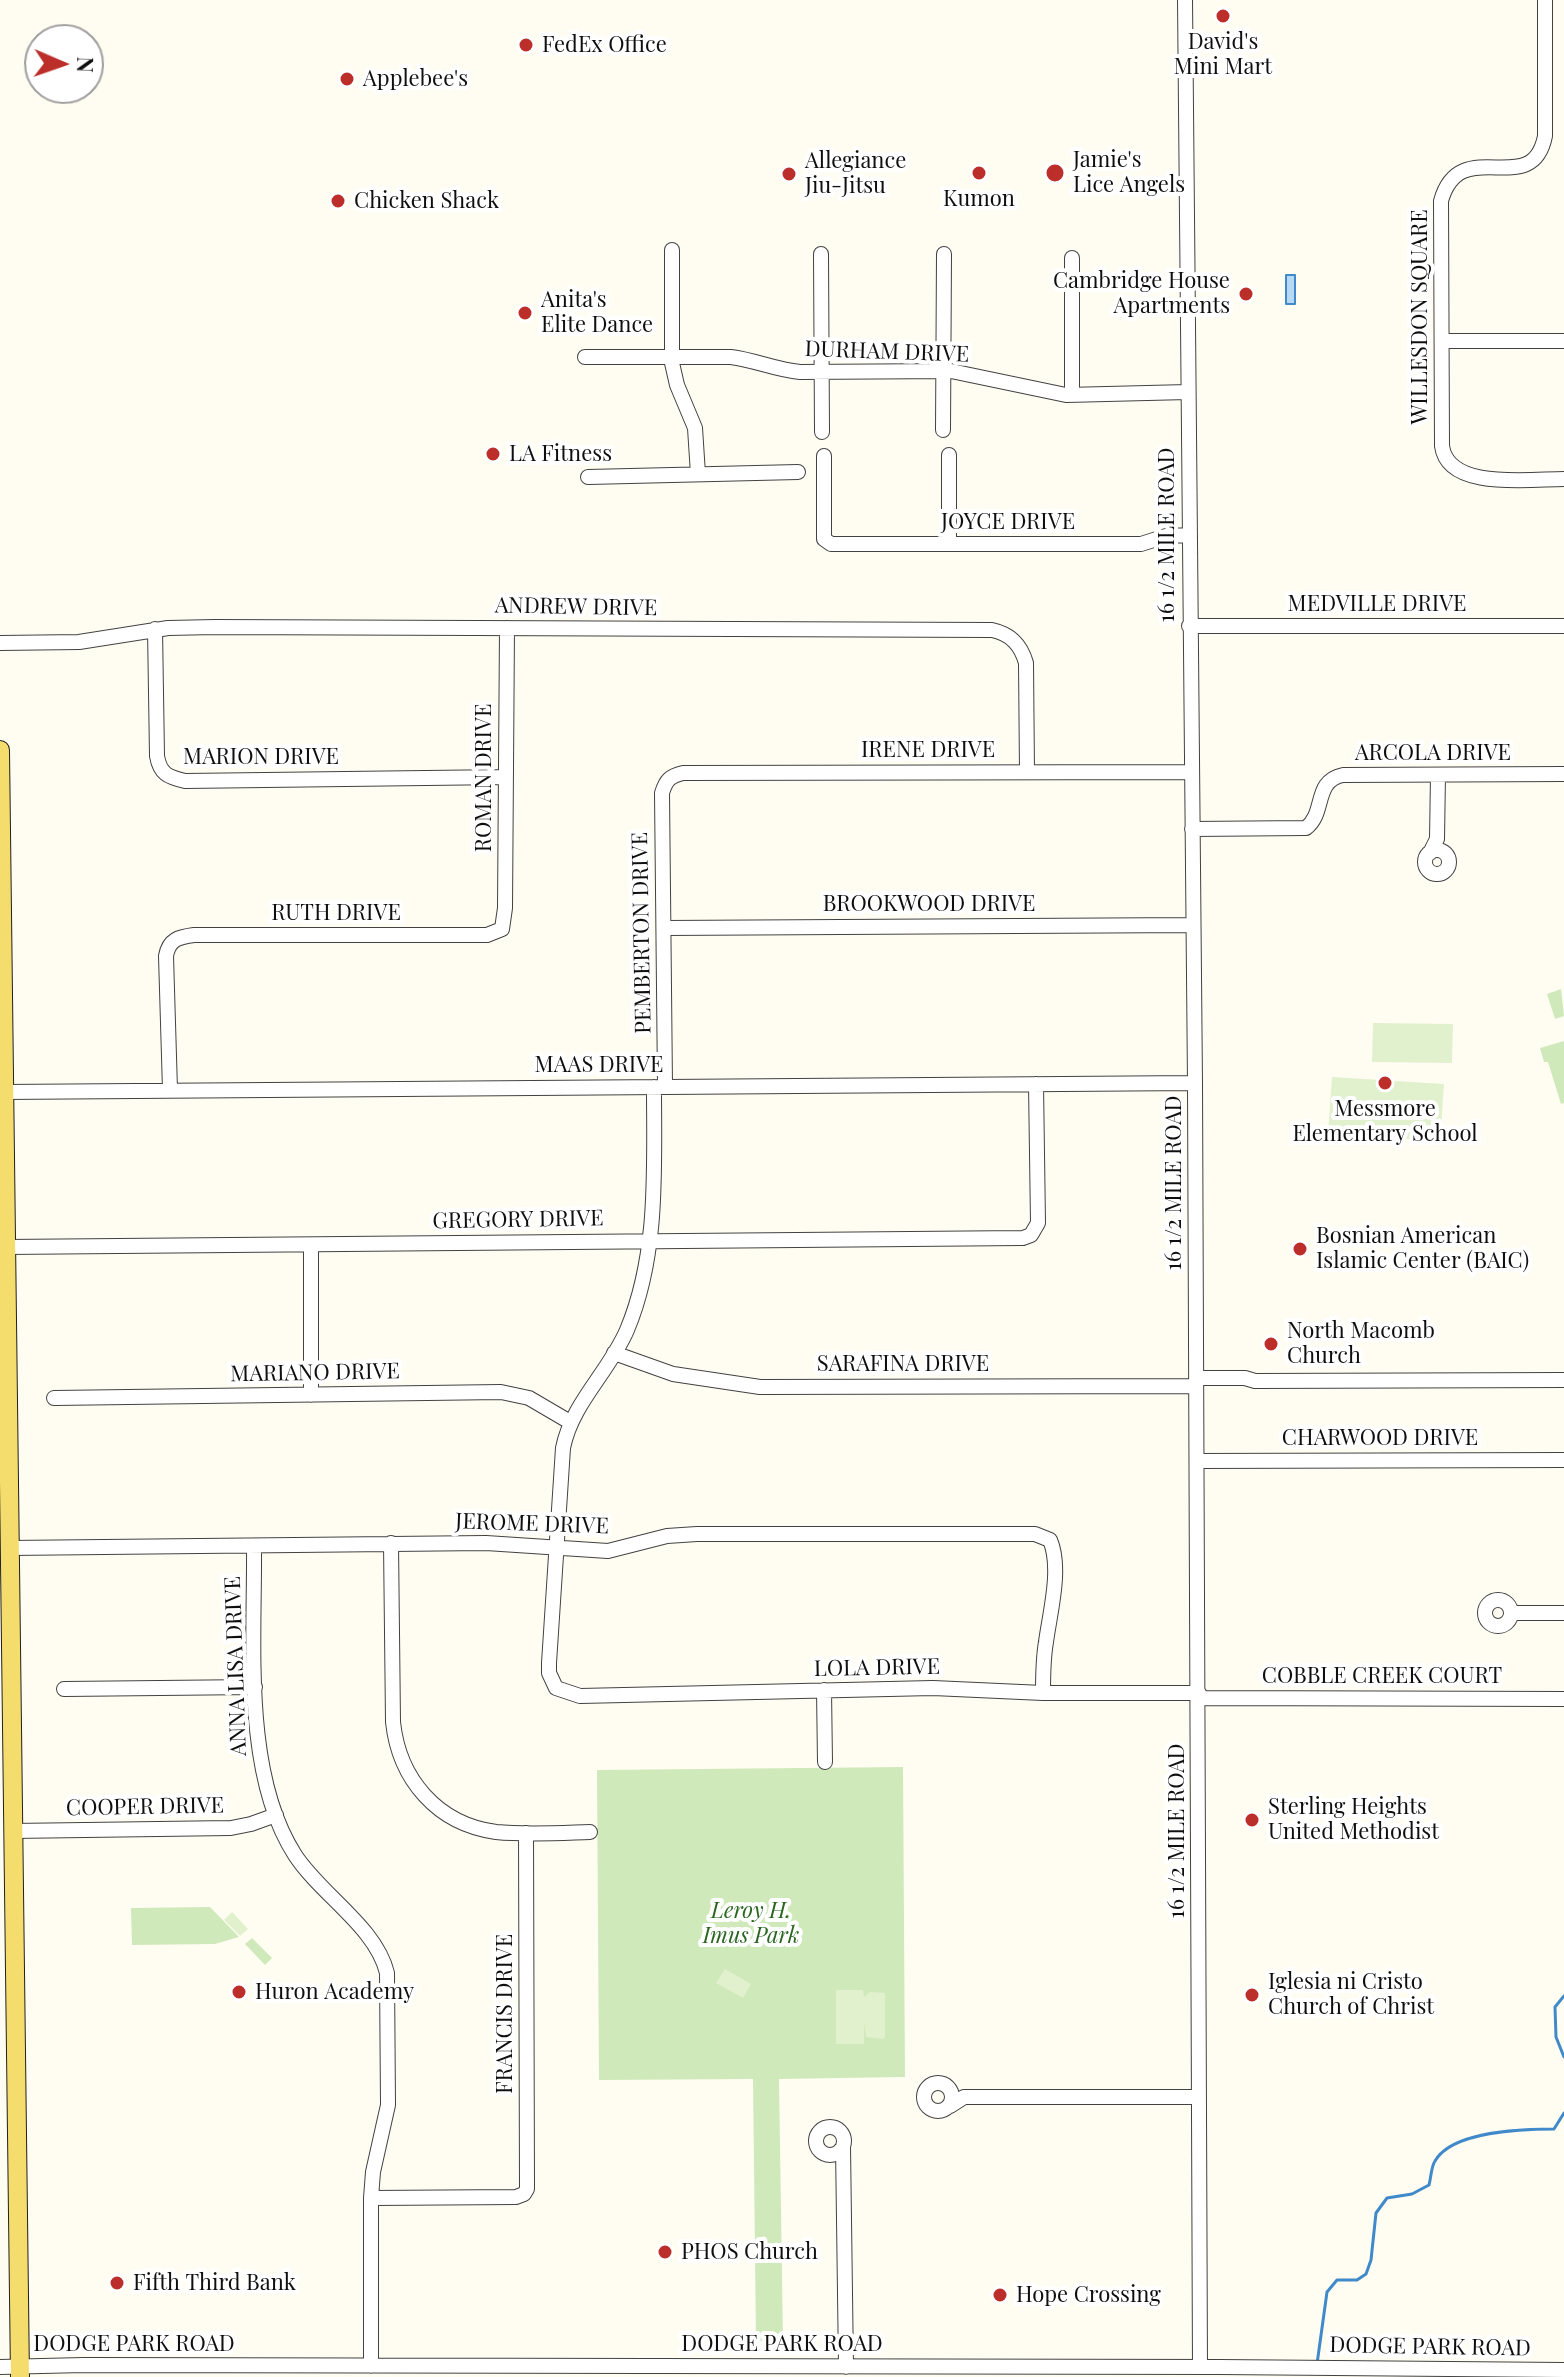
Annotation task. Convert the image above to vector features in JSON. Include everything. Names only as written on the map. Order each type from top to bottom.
[{"type":"main road","points":[[0,750],[9,1548],[5,1630],[12,1831],[7,1989],[16,2112],[20,2372]]},
{"type":"main road","points":[[0,2095],[16,2112]]},
{"type":"street","name":"16 1/2 MILE ROAD","points":[[1185,0],[1199,1695],[1200,2367]]},
{"type":"street","name":"WILLESDON SQUARE","points":[[1545,0],[1545,136],[1540,154],[1520,167],[1463,170],[1450,179],[1441,201],[1442,446],[1450,466],[1465,475],[1564,479]]},
{"type":"street","points":[[672,250],[672,357],[677,385],[695,428],[698,474]]},
{"type":"street","points":[[821,254],[822,432]]},
{"type":"street","points":[[943,430],[944,254]]},
{"type":"street","points":[[1072,258],[1072,395]]},
{"type":"street","points":[[1442,341],[1564,341]]},
{"type":"street","name":"DURHAM DRIVE","points":[[585,357],[731,357],[780,370],[961,372],[1072,395],[1188,392]]},
{"type":"street","points":[[949,455],[949,544]]},
{"type":"street","name":"JOYCE DRIVE","points":[[824,456],[826,542],[1141,544],[1166,536],[1189,535]]},
{"type":"street","points":[[588,477],[798,472]]},
{"type":"street","name":"MEDVILLE DRIVE","points":[[1189,626],[1564,626]]},
{"type":"street","name":"ANDREW DRIVE","points":[[0,643],[79,642],[155,629],[215,627],[999,631],[1021,648],[1026,663],[1027,772]]},
{"type":"street","name":"ROMAN DRIVE","points":[[502,929],[505,908],[507,628]]},
{"type":"street","name":"MARION DRIVE","points":[[155,629],[157,756],[161,770],[171,778],[185,781],[506,777]]},
{"type":"street","name":"IRENE DRIVE","points":[[666,780],[683,773],[1192,772]]},
{"type":"street","name":"ARCOLA DRIVE","points":[[1192,829],[1306,828],[1315,819],[1322,789],[1334,777],[1564,774]]},
{"type":"street","points":[[1437,853],[1438,775]]},
{"type":"street","name":"PEMBERTON DRIVE","points":[[556,1688],[549,1673],[549,1663],[563,1448],[570,1422],[614,1353],[635,1307],[649,1242],[660,1087],[665,928],[662,793],[666,780]]},
{"type":"street","name":"BROOKWOOD DRIVE","points":[[665,928],[1193,925]]},
{"type":"street","name":"RUTH DRIVE","points":[[170,1090],[166,956],[171,942],[194,935],[487,935],[502,929]]},
{"type":"street","name":"MAAS DRIVE","points":[[3,1092],[1195,1083]]},
{"type":"street","name":"GREGORY DRIVE","points":[[5,1247],[1015,1239],[1031,1235],[1038,1223],[1036,1084]]},
{"type":"street","points":[[311,1245],[311,1395]]},
{"type":"street","name":"SARAFINA DRIVE","points":[[614,1353],[673,1374],[760,1387],[1196,1382],[1245,1378],[1255,1381],[1564,1380]]},
{"type":"street","name":"MARIANO DRIVE","points":[[54,1398],[501,1392],[529,1398],[570,1422]]},
{"type":"street","name":"CHARWOOD DRIVE","points":[[1197,1461],[1564,1460]]},
{"type":"street","name":"JEROME DRIVE","points":[[9,1548],[486,1543],[608,1551],[667,1536],[697,1534],[1035,1534],[1050,1540],[1054,1555],[1053,1598],[1043,1693]]},
{"type":"street","points":[[391,1543],[393,1722],[404,1765],[425,1797],[455,1819],[482,1829],[526,1833],[590,1832]]},
{"type":"street","name":"ANNA LISA DRIVE","points":[[254,1546],[255,1687],[259,1752],[265,1783],[289,1845],[307,1872],[372,1940],[384,1958],[389,1991],[388,2105],[373,2172],[371,2198],[371,2366]]},
{"type":"street","points":[[1511,1613],[1564,1613]]},
{"type":"street","points":[[64,1689],[255,1687]]},
{"type":"street","name":"LOLA DRIVE","points":[[556,1688],[580,1696],[933,1688],[1199,1695]]},
{"type":"street","points":[[824,1690],[825,1762]]},
{"type":"street","name":"COBBLE CREEK COURT","points":[[1199,1695],[1564,1699]]},
{"type":"street","name":"COOPER DRIVE","points":[[12,1831],[221,1829],[251,1824],[276,1815]]},
{"type":"street","name":"FRANCIS DRIVE","points":[[371,2198],[516,2197],[524,2194],[528,2185],[526,1833]]},
{"type":"street","points":[[964,2097],[942,2111],[933,2111],[926,2104],[924,2095],[929,2087],[937,2083],[964,2097],[1198,2097]]},
{"type":"street","points":[[950,2089],[953,2097],[950,2106]]},
{"type":"street","points":[[844,2165],[817,2147],[817,2138],[822,2130],[830,2127],[839,2130],[844,2137],[846,2367]]},
{"type":"street","points":[[829,2155],[838,2153],[843,2146]]},
{"type":"street","name":"DODGE PARK ROAD","points":[[0,2367],[20,2372],[84,2365],[807,2372],[846,2367],[949,2372],[1123,2372],[1200,2367],[1561,2373]]},
{"type":"green space","points":[[1561,989],[1564,1016],[1555,1019],[1547,994]]},
{"type":"green space","points":[[1373,1023],[1453,1024],[1452,1063],[1372,1062]]},
{"type":"green space","points":[[1564,1041],[1564,1103],[1561,1104],[1548,1062],[1544,1062],[1540,1048]]},
{"type":"green space","points":[[1332,1077],[1444,1084],[1440,1141],[1328,1134]]},
{"type":"green space","name":"Leroy H. Imus Park","points":[[903,1767],[905,2077],[779,2079],[783,2341],[756,2341],[753,2079],[599,2080],[597,1770]]},
{"type":"green space","points":[[210,1907],[239,1937],[215,1944],[132,1945],[131,1908]]},
{"type":"green space","points":[[232,1912],[248,1929],[240,1936],[224,1920]]},
{"type":"green space","points":[[252,1938],[272,1958],[265,1965],[245,1944]]},
{"type":"green space","points":[[725,1969],[751,1984],[743,1998],[716,1983]]},
{"type":"green space","points":[[836,1990],[863,1990],[864,1997],[870,1992],[885,1993],[883,2039],[866,2037],[864,2022],[864,2044],[836,2044]]},
{"type":"water","points":[[1286,275],[1295,275],[1295,304],[1286,304]]},
{"type":"waterway","points":[[1564,1996],[1555,2007],[1556,2037],[1564,2057]]},
{"type":"waterway","points":[[1317,2364],[1327,2292],[1337,2280],[1357,2280],[1366,2274],[1371,2260],[1376,2213],[1387,2198],[1412,2194],[1429,2185],[1435,2161],[1457,2143],[1490,2134],[1554,2129],[1564,2113]]},
{"type":"place","name":"David's Mini Mart","points":[[1223,16]]},
{"type":"place","name":"FedEx Office","points":[[526,45]]},
{"type":"place","name":"Applebee's","points":[[347,79]]},
{"type":"place","name":"Kumon","points":[[979,173]]},
{"type":"place","name":"Jamie's Lice Angels","points":[[1055,173]]},
{"type":"place","name":"Allegiance Jiu-Jitsu","points":[[789,174]]},
{"type":"place","name":"Chicken Shack","points":[[338,201]]},
{"type":"place","name":"Cambridge House Apartments","points":[[1246,294]]},
{"type":"place","name":"Anita's Elite Dance","points":[[525,313]]},
{"type":"place","name":"LA Fitness","points":[[493,454]]},
{"type":"place","name":"Messmore Elementary School","points":[[1385,1083]]},
{"type":"place","name":"Bosnian American Islamic Center (BAIC)","points":[[1300,1249]]},
{"type":"place","name":"North Macomb Church","points":[[1271,1344]]},
{"type":"place","name":"Sterling Heights United Methodist","points":[[1252,1820]]},
{"type":"place","name":"Huron Academy","points":[[239,1992]]},
{"type":"place","name":"Iglesia ni Cristo Church of Christ","points":[[1252,1995]]},
{"type":"place","name":"PHOS Church","points":[[665,2252]]},
{"type":"place","name":"Fifth Third Bank","points":[[117,2283]]},
{"type":"place","name":"Hope Crossing","points":[[1000,2295]]}]
